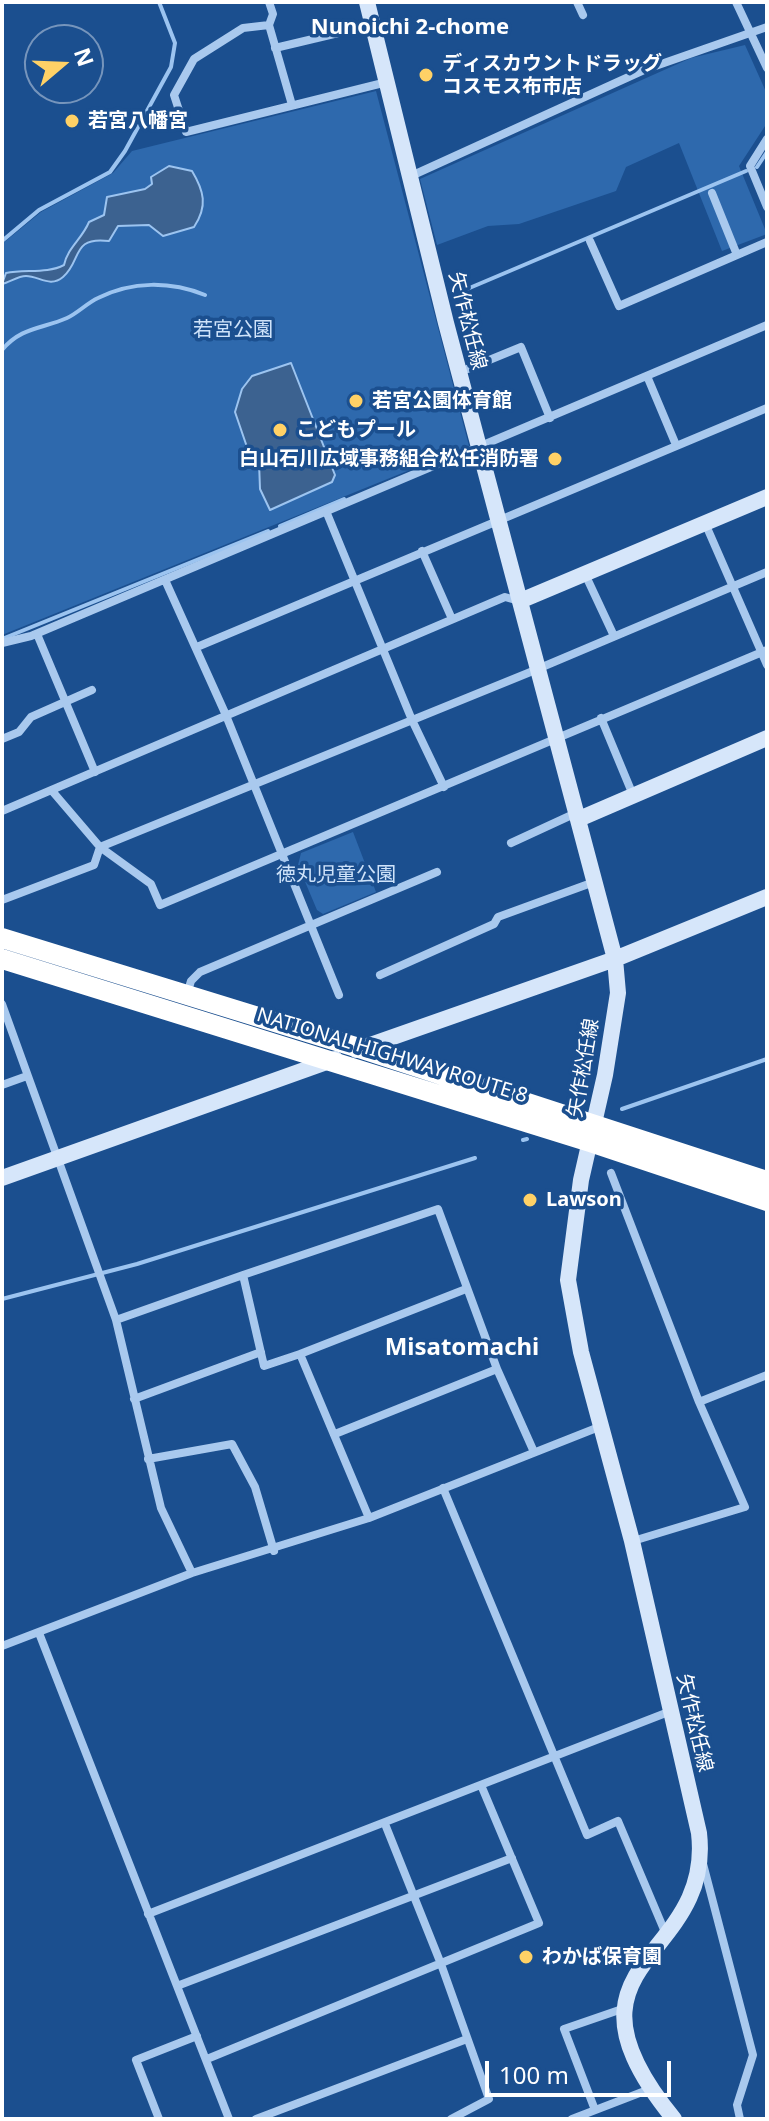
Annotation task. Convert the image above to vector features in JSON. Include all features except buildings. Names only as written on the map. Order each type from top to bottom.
[{"type":"highway","name":"NATIONAL HIGHWAY ROUTE 8","points":[[2,938],[359,1048],[767,1201]]},
{"type":"highway","name":"NATIONAL HIGHWAY ROUTE 8","points":[[2,959],[331,1061],[592,1134],[765,1175]]},
{"type":"main road","name":"矢作松任線","points":[[367,2],[497,518],[615,959],[618,993],[581,1180],[568,1280],[599,1427],[632,1541],[701,1855],[696,1883],[634,1978],[625,2008],[624,2028],[629,2051],[650,2089],[674,2119]]},
{"type":"main road","points":[[520,601],[767,497]]},
{"type":"main road","points":[[578,816],[633,796],[767,738]]},
{"type":"main road","points":[[2,1178],[615,959],[767,897]]},
{"type":"street","points":[[269,2],[273,14],[269,25],[292,105]]},
{"type":"street","points":[[577,2],[583,15]]},
{"type":"street","points":[[736,2],[767,68]]},
{"type":"street","points":[[269,25],[243,28],[194,59],[174,95],[186,132],[388,82]]},
{"type":"street","points":[[275,48],[373,25]]},
{"type":"street","points":[[411,176],[644,70],[767,27]]},
{"type":"street","points":[[767,139],[750,166],[767,207]]},
{"type":"street","points":[[712,193],[737,255]]},
{"type":"street","points":[[590,241],[619,306],[767,242]]},
{"type":"street","points":[[6,643],[37,634],[767,325]]},
{"type":"street","points":[[460,372],[521,347],[550,418]]},
{"type":"street","points":[[647,376],[676,445]]},
{"type":"street","points":[[197,647],[497,518],[767,408]]},
{"type":"street","points":[[326,511],[357,579],[412,720],[444,787]]},
{"type":"street","points":[[705,523],[764,652],[767,665]]},
{"type":"street","points":[[422,551],[452,619]]},
{"type":"street","points":[[2,900],[94,865],[100,847],[767,572]]},
{"type":"street","points":[[584,574],[614,636]]},
{"type":"street","points":[[165,580],[225,713],[339,995]]},
{"type":"street","points":[[2,811],[53,792],[225,713],[505,597],[520,601]]},
{"type":"street","points":[[37,634],[95,772]]},
{"type":"street","points":[[53,792],[100,847],[151,884],[160,905],[764,652]]},
{"type":"street","points":[[2,739],[19,732],[31,717],[92,690]]},
{"type":"street","points":[[601,718],[633,796]]},
{"type":"street","points":[[511,843],[578,816]]},
{"type":"street","points":[[187,995],[191,981],[200,972],[437,872]]},
{"type":"street","points":[[380,975],[494,924],[498,917],[595,881]]},
{"type":"street","points":[[2,1004],[116,1320],[161,1508],[192,1573]]},
{"type":"street","points":[[2,1085],[27,1076]]},
{"type":"street","points":[[611,1173],[699,1402],[745,1507],[632,1541]]},
{"type":"street","points":[[116,1320],[438,1209],[497,1369],[534,1452]]},
{"type":"street","points":[[243,1275],[264,1366],[466,1289]]},
{"type":"street","points":[[134,1399],[261,1352]]},
{"type":"street","points":[[300,1354],[369,1518]]},
{"type":"street","points":[[335,1434],[497,1369]]},
{"type":"street","points":[[699,1402],[767,1375]]},
{"type":"street","points":[[2,1646],[192,1573],[274,1551],[369,1518],[599,1427]]},
{"type":"street","points":[[148,1459],[232,1444],[255,1487],[274,1551]]},
{"type":"street","points":[[443,1488],[587,1835],[618,1821],[665,1932]]},
{"type":"street","points":[[39,1633],[229,2119]]},
{"type":"street","points":[[148,1914],[671,1711]]},
{"type":"street","points":[[207,2059],[539,1923],[481,1785]]},
{"type":"street","points":[[385,1824],[441,1964],[489,2099],[451,2119]]},
{"type":"street","points":[[701,1855],[753,2055],[737,2105],[740,2119]]},
{"type":"street","points":[[177,1986],[512,1858]]},
{"type":"street","points":[[595,2110],[564,2029],[625,2008]]},
{"type":"street","points":[[159,2119],[136,2060],[197,2036]]},
{"type":"street","points":[[256,2119],[467,2039]]},
{"type":"street","points":[[572,2119],[650,2089]]},
{"type":"green space","points":[[745,45],[767,94],[767,123],[739,166],[767,234],[722,251],[679,143],[626,167],[616,191],[519,224],[488,226],[437,245],[420,179],[691,58]]},
{"type":"green space","name":"若宮公園","points":[[376,91],[469,446],[2,635],[2,244],[41,212],[113,173],[132,151]]},
{"type":"green space","name":"徳丸児童公園","points":[[353,832],[376,892],[323,914],[317,910],[298,865],[301,853]]},
{"type":"shaded area","points":[[169,166],[192,171],[199,185],[203,205],[194,227],[163,236],[149,225],[118,226],[109,241],[97,240],[83,246],[69,271],[58,280],[49,282],[26,276],[2,284],[6,273],[64,265],[89,222],[104,215],[107,197],[145,189],[152,184],[151,177]]},
{"type":"shaded area","name":"こどもプール","points":[[291,363],[335,475],[332,482],[270,510],[260,489],[259,462],[248,450],[235,412],[242,389],[252,376]]},
{"type":"waterway","points":[[2,241],[39,210],[110,172],[125,151],[171,67],[175,43],[159,2]]},
{"type":"waterway","points":[[757,167],[767,152]]},
{"type":"waterway","points":[[460,292],[746,171]]},
{"type":"waterway","points":[[2,350],[24,333],[67,318],[94,300],[124,288],[165,285],[205,295]]},
{"type":"waterway","points":[[280,526],[344,499]]},
{"type":"waterway","points":[[2,639],[268,531]]},
{"type":"waterway","points":[[622,1109],[767,1059]]},
{"type":"waterway","points":[[523,1140],[527,1139]]},
{"type":"waterway","points":[[2,1299],[137,1264],[475,1158]]},
{"type":"place","name":"ディスカウントドラッグ コスモス布市店","points":[[426,75]]},
{"type":"place","name":"若宮八幡宮","points":[[72,121]]},
{"type":"place","name":"若宮公園体育館","points":[[356,401]]},
{"type":"place","name":"こどもプール","points":[[280,430]]},
{"type":"place","name":"白山石川広域事務組合松任消防署","points":[[555,459]]},
{"type":"place","name":"Lawson","points":[[530,1200]]},
{"type":"place","name":"わかば保育園","points":[[526,1957]]},
{"type":"district","name":"Nunoichi 2-chome","points":[[410,28]]},
{"type":"district","name":"Misatomachi","points":[[462,1348]]}]
